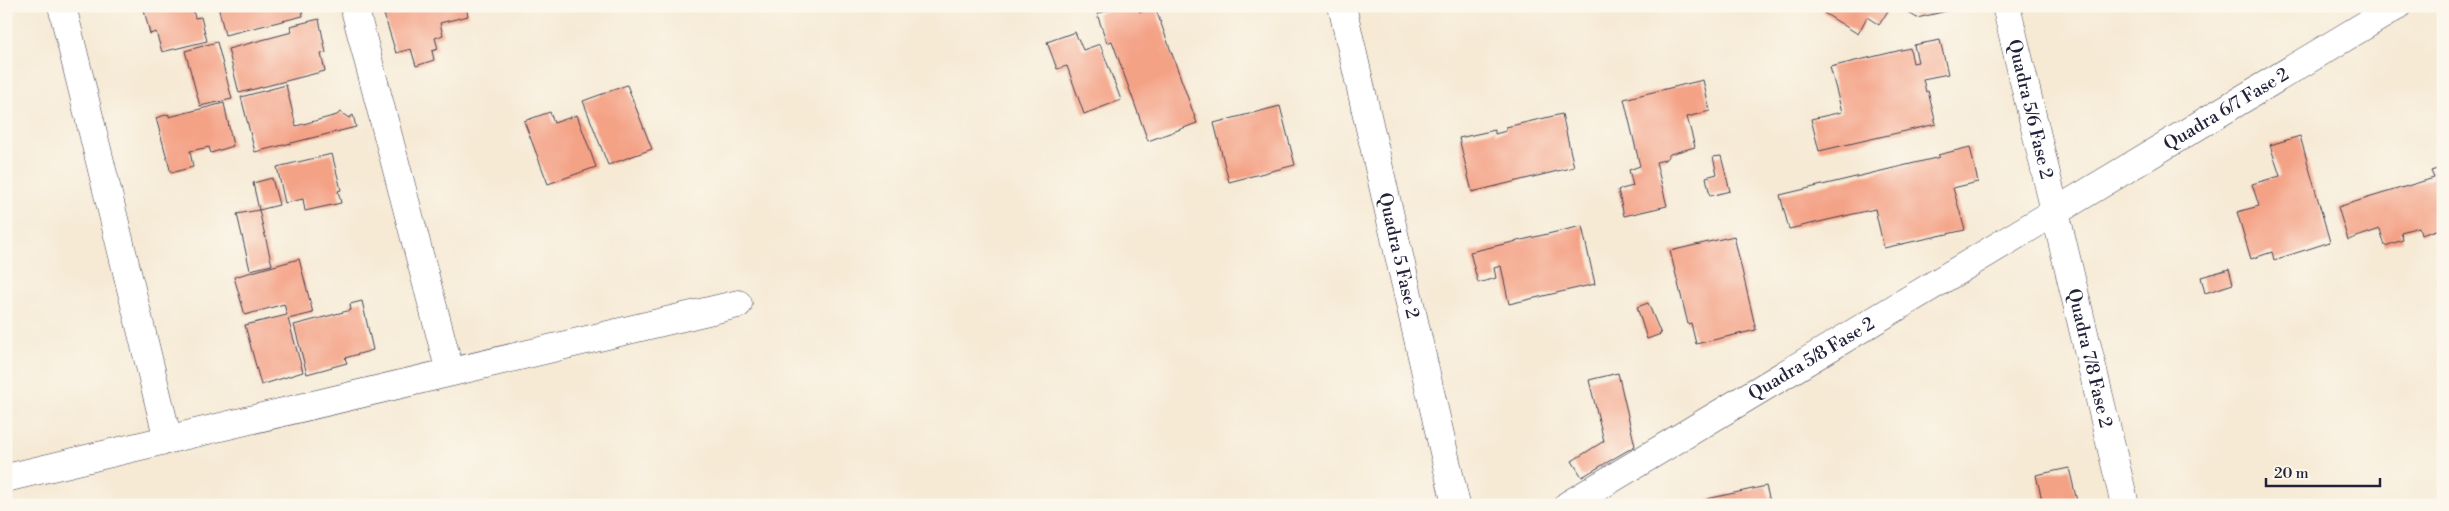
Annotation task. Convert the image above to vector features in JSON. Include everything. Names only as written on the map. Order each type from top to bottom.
[{"type":"street","points":[[62,6],[168,440]]},
{"type":"street","points":[[354,6],[450,372]]},
{"type":"street","name":"Quadra 5 Fase 2","points":[[1342,6],[1456,505]]},
{"type":"street","name":"Quadra 5/6 Fase 2","points":[[2006,6],[2056,213]]},
{"type":"street","name":"Quadra 6/7 Fase 2","points":[[2056,213],[2397,6]]},
{"type":"street","name":"Quadra 5/8 Fase 2","points":[[1568,505],[2056,213]]},
{"type":"street","name":"Quadra 7/8 Fase 2","points":[[2056,213],[2125,505]]},
{"type":"street","points":[[6,478],[738,304]]},
{"type":"building","points":[[143,6],[192,6],[195,18],[201,17],[207,41],[162,52],[156,32],[150,34]]},
{"type":"building","points":[[218,6],[301,6],[303,16],[225,35]]},
{"type":"building","points":[[388,6],[466,6],[468,16],[440,23],[443,35],[435,38],[438,49],[432,51],[434,60],[416,66],[411,49],[396,53],[383,11],[389,10]]},
{"type":"building","points":[[1120,6],[1138,6],[1140,12],[1155,7],[1197,123],[1148,141],[1112,41],[1107,43],[1097,14]]},
{"type":"building","points":[[1822,6],[1891,6],[1879,25],[1867,17],[1858,34],[1824,13]]},
{"type":"building","points":[[1898,6],[1954,6],[1955,9],[1917,18]]},
{"type":"building","points":[[319,19],[326,53],[321,54],[325,71],[239,93],[228,49],[292,32],[290,26]]},
{"type":"building","points":[[1075,32],[1083,50],[1100,44],[1121,100],[1084,114],[1067,66],[1057,69],[1047,42]]},
{"type":"building","points":[[1940,40],[1948,74],[1923,79],[1936,124],[1819,151],[1811,119],[1842,112],[1830,67],[1910,48],[1913,63],[1918,62],[1914,45]]},
{"type":"building","points":[[217,42],[232,99],[200,106],[185,51]]},
{"type":"building","points":[[1703,80],[1710,111],[1687,117],[1695,147],[1670,154],[1665,160],[1656,162],[1667,206],[1624,216],[1618,190],[1633,186],[1629,170],[1640,166],[1624,99]]},
{"type":"building","points":[[286,85],[296,126],[337,115],[340,112],[349,118],[353,115],[356,127],[255,152],[241,97]]},
{"type":"building","points":[[627,85],[652,149],[608,165],[583,101]]},
{"type":"building","points":[[224,103],[233,146],[211,153],[209,147],[190,151],[193,167],[171,173],[156,118],[169,114],[169,117]]},
{"type":"building","points":[[1280,106],[1295,165],[1229,182],[1214,123]]},
{"type":"building","points":[[550,112],[554,123],[577,115],[596,167],[548,184],[524,121]]},
{"type":"building","points":[[1562,114],[1574,167],[1472,192],[1459,138],[1495,130],[1495,134],[1506,131],[1506,127]]},
{"type":"building","points":[[2300,136],[2330,242],[2274,260],[2272,252],[2251,259],[2237,212],[2259,206],[2252,184],[2280,176],[2270,145]]},
{"type":"building","points":[[1970,147],[1978,182],[1953,188],[1965,230],[1884,248],[1875,209],[1789,229],[1780,195],[1940,157],[1938,155]]},
{"type":"building","points":[[332,154],[341,190],[338,191],[341,203],[305,211],[303,199],[285,203],[277,167]]},
{"type":"building","points":[[1721,156],[1730,191],[1710,196],[1706,177],[1717,174],[1713,157]]},
{"type":"building","points":[[2443,167],[2443,228],[2421,235],[2419,227],[2401,232],[2403,240],[2385,246],[2380,229],[2348,240],[2338,207],[2434,178],[2431,171]]},
{"type":"building","points":[[272,178],[279,205],[259,210],[253,183]]},
{"type":"building","points":[[259,210],[272,265],[250,270],[237,214]]},
{"type":"building","points":[[1582,226],[1595,284],[1509,304],[1501,266],[1494,268],[1496,278],[1478,283],[1470,252]]},
{"type":"building","points":[[1734,236],[1756,330],[1696,344],[1691,323],[1688,324],[1670,251]]},
{"type":"building","points":[[299,259],[313,313],[288,319],[303,372],[261,385],[245,325],[287,315],[284,304],[245,315],[234,277]]},
{"type":"building","points":[[2229,269],[2233,284],[2205,293],[2201,277]]},
{"type":"building","points":[[362,301],[373,350],[345,358],[347,363],[307,374],[294,325],[351,310],[350,304]]},
{"type":"building","points":[[1648,303],[1661,334],[1647,339],[1637,307]]},
{"type":"building","points":[[1618,373],[1635,446],[1582,477],[1572,461],[1604,441],[1589,380]]},
{"type":"building","points":[[2069,468],[2078,505],[2025,505],[2042,500],[2036,475]]},
{"type":"building","points":[[1766,486],[1771,505],[1708,505],[1707,499]]}]
